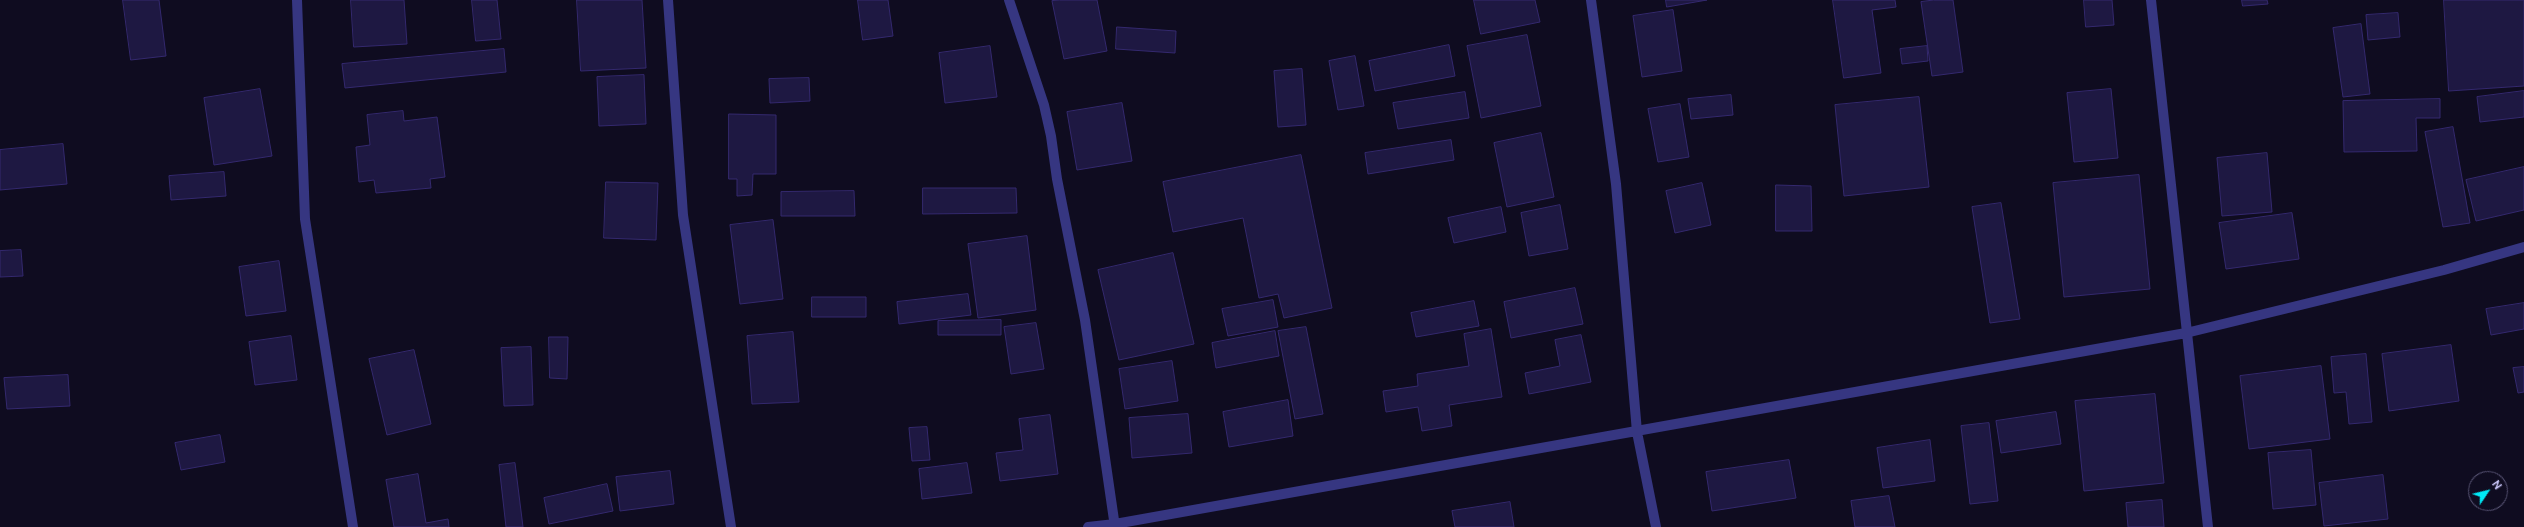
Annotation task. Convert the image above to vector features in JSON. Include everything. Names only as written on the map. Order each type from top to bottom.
[{"type":"street","points":[[297,0],[305,219],[353,527]]},
{"type":"street","points":[[668,0],[683,214],[731,527]]},
{"type":"street","points":[[1009,0],[1044,104],[1051,136],[1057,179],[1085,320],[1115,526]]},
{"type":"street","points":[[1591,0],[1616,184],[1637,432],[1656,527]]},
{"type":"street","points":[[2150,0],[2208,527]]},
{"type":"street","points":[[1088,527],[1115,526],[2186,334],[2444,270],[2524,247]]},
{"type":"building","points":[[123,0],[159,0],[166,56],[131,60]]},
{"type":"building","points":[[351,0],[404,0],[407,44],[354,47]]},
{"type":"building","points":[[472,0],[497,0],[501,39],[476,41]]},
{"type":"building","points":[[577,0],[642,0],[646,68],[581,71]]},
{"type":"building","points":[[858,0],[888,0],[893,36],[863,40]]},
{"type":"building","points":[[1097,0],[1107,51],[1064,59],[1052,1]]},
{"type":"building","points":[[1474,0],[1535,0],[1540,22],[1481,34]]},
{"type":"building","points":[[1666,0],[1707,0],[1667,7]]},
{"type":"building","points":[[1833,0],[1895,0],[1896,7],[1872,10],[1881,73],[1844,78]]},
{"type":"building","points":[[1953,0],[1963,72],[1932,76],[1921,2]]},
{"type":"building","points":[[2084,0],[2112,0],[2114,25],[2086,27]]},
{"type":"building","points":[[2242,0],[2267,0],[2268,4],[2243,6]]},
{"type":"building","points":[[2444,0],[2524,0],[2524,86],[2449,91]]},
{"type":"building","points":[[1673,10],[1682,71],[1642,77],[1633,16]]},
{"type":"building","points":[[2398,13],[2400,37],[2368,40],[2366,15]]},
{"type":"building","points":[[2361,24],[2370,94],[2343,97],[2333,28]]},
{"type":"building","points":[[1117,27],[1176,31],[1175,53],[1116,49]]},
{"type":"building","points":[[1527,35],[1541,106],[1481,118],[1467,46]]},
{"type":"building","points":[[1449,45],[1455,76],[1375,91],[1369,61]]},
{"type":"building","points":[[990,46],[997,97],[945,103],[939,53]]},
{"type":"building","points":[[1927,46],[1928,61],[1902,64],[1900,49]]},
{"type":"building","points":[[504,49],[506,72],[345,88],[342,64]]},
{"type":"building","points":[[1355,56],[1364,106],[1338,110],[1329,61]]},
{"type":"building","points":[[1302,69],[1306,125],[1278,127],[1274,71]]},
{"type":"building","points":[[644,75],[646,124],[599,126],[597,77]]},
{"type":"building","points":[[809,78],[810,101],[770,103],[769,79]]},
{"type":"building","points":[[260,89],[272,156],[214,165],[204,98]]},
{"type":"building","points":[[2111,89],[2118,158],[2074,162],[2067,93]]},
{"type":"building","points":[[2524,91],[2524,117],[2480,122],[2477,97]]},
{"type":"building","points":[[1465,92],[1469,118],[1398,129],[1393,103]]},
{"type":"building","points":[[1731,95],[1733,115],[1691,119],[1688,99]]},
{"type":"building","points":[[1919,97],[1929,187],[1844,196],[1835,105]]},
{"type":"building","points":[[2440,99],[2440,118],[2416,118],[2417,151],[2344,152],[2343,101]]},
{"type":"building","points":[[1122,103],[1132,161],[1077,170],[1067,112]]},
{"type":"building","points":[[1680,104],[1689,157],[1658,162],[1648,109]]},
{"type":"building","points":[[403,111],[404,121],[437,117],[445,177],[430,179],[431,188],[376,193],[374,180],[359,182],[356,147],[370,145],[367,115]]},
{"type":"building","points":[[729,114],[776,115],[776,174],[753,174],[752,195],[737,196],[737,179],[729,179]]},
{"type":"building","points":[[2453,127],[2470,223],[2443,227],[2425,132]]},
{"type":"building","points":[[1541,133],[1554,197],[1507,207],[1494,143]]},
{"type":"building","points":[[1451,140],[1454,160],[1368,174],[1365,153]]},
{"type":"building","points":[[63,144],[67,184],[0,190],[0,150]]},
{"type":"building","points":[[2267,153],[2272,212],[2222,216],[2217,158]]},
{"type":"building","points":[[1301,155],[1332,308],[1284,318],[1278,294],[1259,298],[1243,218],[1173,232],[1163,182]]},
{"type":"building","points":[[2524,167],[2524,210],[2476,221],[2466,180]]},
{"type":"building","points":[[224,172],[226,196],[171,200],[169,176]]},
{"type":"building","points":[[2139,175],[2150,289],[2064,297],[2053,183]]},
{"type":"building","points":[[606,182],[658,183],[656,240],[604,238]]},
{"type":"building","points":[[1702,183],[1711,225],[1675,233],[1666,191]]},
{"type":"building","points":[[1776,185],[1811,186],[1812,231],[1776,231]]},
{"type":"building","points":[[923,188],[1016,188],[1017,213],[923,214]]},
{"type":"building","points":[[854,191],[855,216],[781,216],[781,192]]},
{"type":"building","points":[[2001,203],[2020,319],[1990,323],[1972,207]]},
{"type":"building","points":[[1560,205],[1568,249],[1529,256],[1521,213]]},
{"type":"building","points":[[1501,207],[1506,232],[1454,243],[1448,218]]},
{"type":"building","points":[[2292,213],[2299,259],[2226,269],[2219,223]]},
{"type":"building","points":[[773,220],[783,299],[740,304],[730,225]]},
{"type":"building","points":[[1027,236],[1036,310],[978,318],[968,244]]},
{"type":"building","points":[[21,250],[23,276],[0,277],[0,251]]},
{"type":"building","points":[[1173,253],[1194,344],[1119,360],[1098,270]]},
{"type":"building","points":[[279,261],[286,311],[246,316],[239,267]]},
{"type":"building","points":[[1575,288],[1583,324],[1511,338],[1504,302]]},
{"type":"building","points":[[968,294],[971,315],[899,324],[897,302]]},
{"type":"building","points":[[812,297],[866,297],[866,317],[812,317]]},
{"type":"building","points":[[1273,300],[1278,327],[1228,336],[1222,309]]},
{"type":"building","points":[[1474,301],[1479,326],[1416,337],[1411,313]]},
{"type":"building","points":[[2524,303],[2524,329],[2491,335],[2486,309]]},
{"type":"building","points":[[1001,320],[1001,335],[938,335],[938,321]]},
{"type":"building","points":[[1036,323],[1044,369],[1011,374],[1004,327]]},
{"type":"building","points":[[1306,327],[1323,414],[1295,419],[1278,331]]},
{"type":"building","points":[[1491,329],[1502,397],[1449,405],[1452,426],[1422,431],[1418,407],[1386,412],[1383,391],[1418,386],[1417,374],[1469,366],[1464,334]]},
{"type":"building","points":[[1275,331],[1279,356],[1216,368],[1212,343]]},
{"type":"building","points":[[793,332],[799,402],[752,404],[747,336]]},
{"type":"building","points":[[1581,335],[1591,382],[1529,394],[1525,373],[1560,366],[1555,340]]},
{"type":"building","points":[[291,336],[297,380],[255,385],[249,342]]},
{"type":"building","points":[[549,337],[568,337],[567,379],[550,378]]},
{"type":"building","points":[[2451,345],[2459,401],[2389,411],[2382,354]]},
{"type":"building","points":[[531,347],[533,405],[504,406],[501,348]]},
{"type":"building","points":[[414,350],[431,424],[387,435],[369,359]]},
{"type":"building","points":[[2366,354],[2372,422],[2349,424],[2346,392],[2334,393],[2331,357]]},
{"type":"building","points":[[1172,361],[1178,401],[1125,409],[1119,369]]},
{"type":"building","points":[[2321,366],[2330,439],[2249,449],[2240,376]]},
{"type":"building","points":[[2524,367],[2524,392],[2518,393],[2513,368]]},
{"type":"building","points":[[68,375],[70,406],[7,409],[4,378]]},
{"type":"building","points":[[2155,394],[2164,483],[2084,491],[2075,401]]},
{"type":"building","points":[[1288,400],[1293,436],[1229,447],[1223,412]]},
{"type":"building","points":[[2056,412],[2061,444],[2001,453],[1996,421]]},
{"type":"building","points":[[1188,414],[1192,453],[1132,458],[1129,418]]},
{"type":"building","points":[[1050,415],[1058,474],[1000,481],[996,453],[1023,450],[1019,419]]},
{"type":"building","points":[[1989,423],[1998,501],[1970,504],[1961,426]]},
{"type":"building","points":[[927,427],[930,460],[912,461],[909,428]]},
{"type":"building","points":[[220,435],[225,462],[181,470],[175,443]]},
{"type":"building","points":[[1930,440],[1935,481],[1883,488],[1877,448]]},
{"type":"building","points":[[2311,450],[2316,505],[2273,509],[2268,453]]},
{"type":"building","points":[[1789,460],[1796,498],[1712,511],[1706,472]]},
{"type":"building","points":[[515,463],[523,527],[506,527],[499,465]]},
{"type":"building","points":[[967,463],[972,493],[922,499],[919,469]]},
{"type":"building","points":[[670,471],[674,504],[620,511],[616,477]]},
{"type":"building","points":[[418,474],[426,523],[448,519],[449,527],[394,527],[386,480]]},
{"type":"building","points":[[2383,475],[2388,519],[2324,526],[2319,483]]},
{"type":"building","points":[[607,484],[613,511],[549,524],[544,498]]},
{"type":"building","points":[[1889,496],[1895,527],[1855,527],[1851,501]]},
{"type":"building","points":[[2162,500],[2164,527],[2128,527],[2126,503]]},
{"type":"building","points":[[1510,502],[1514,527],[1455,527],[1452,511]]}]
